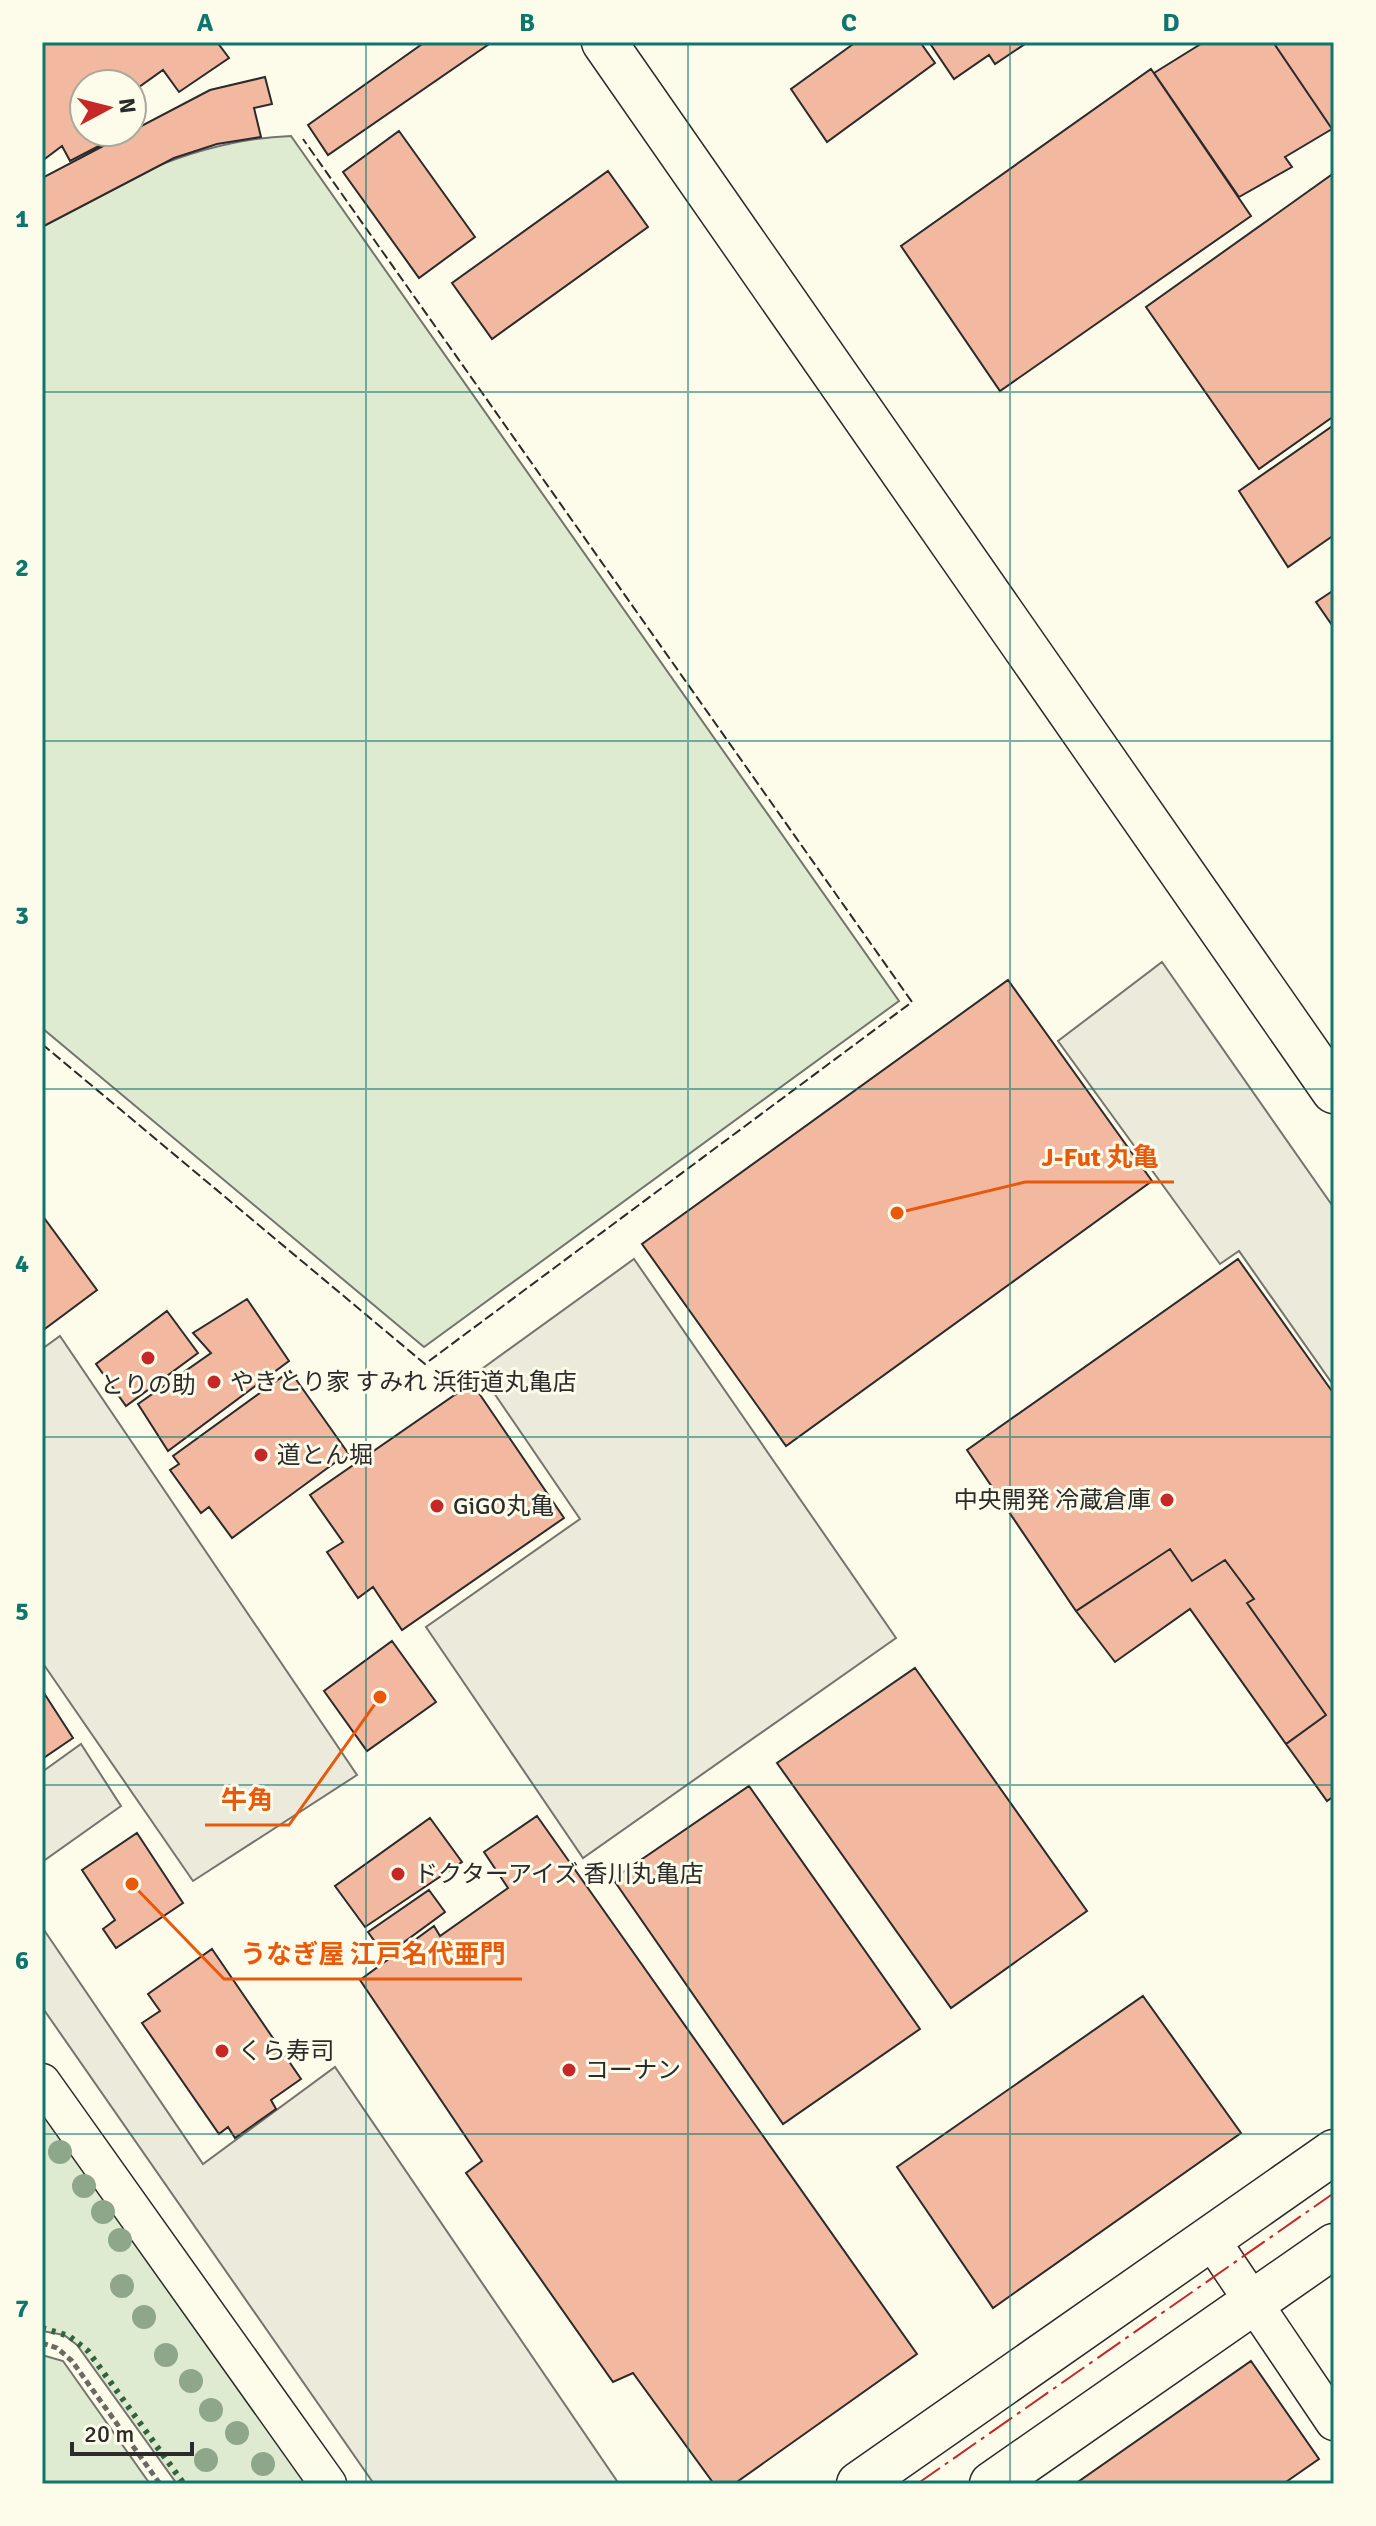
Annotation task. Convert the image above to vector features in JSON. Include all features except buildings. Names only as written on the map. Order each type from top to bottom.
[{"type":"street","points":[[604,42],[1334,1091]]},
{"type":"street","points":[[42,2082],[328,2484]]},
{"type":"street","points":[[859,2484],[1334,2152]]},
{"type":"street","points":[[1210,2238],[1334,2422]]},
{"type":"street","points":[[992,2484],[1334,2246]]},
{"type":"path","points":[[42,2343],[57,2348],[72,2361],[160,2484]]},
{"type":"green space","points":[[291,136],[899,1001],[424,1347],[42,1028],[42,227],[130,178],[193,153],[258,139]]},
{"type":"green space","points":[[42,2101],[306,2484],[177,2484],[77,2345],[64,2335],[42,2331]]},
{"type":"green space","points":[[42,2355],[63,2361],[150,2484],[42,2484]]},
{"type":"shaded area","points":[[1162,962],[1334,1208],[1334,1386],[1239,1251],[1220,1264],[1058,1041]]},
{"type":"shaded area","points":[[634,1259],[896,1638],[583,1858],[426,1627],[580,1519],[479,1371]]},
{"type":"shaded area","points":[[60,1336],[357,1775],[193,1881],[42,1662],[42,1349]]},
{"type":"shaded area","points":[[81,1744],[121,1806],[42,1862],[42,1772]]},
{"type":"shaded area","points":[[42,1927],[203,2164],[335,2067],[619,2484],[374,2484],[42,2007]]},
{"type":"hedge","points":[[42,2328],[69,2336],[88,2351],[184,2484]]},
{"type":"fence","points":[[42,1044],[425,1364],[912,1002],[303,139]]},
{"type":"power","points":[[917,2484],[1334,2193]]},
{"type":"place","name":"J-Fut 丸亀","points":[[897,1213]]},
{"type":"place","name":"とりの助","points":[[148,1358]]},
{"type":"place","name":"やきとり家 すみれ 浜街道丸亀店","points":[[214,1382]]},
{"type":"place","name":"道とん堀","points":[[261,1455]]},
{"type":"place","name":"中央開発 冷蔵倉庫","points":[[1167,1500]]},
{"type":"place","name":"GiGO丸亀","points":[[437,1506]]},
{"type":"place","name":"牛角","points":[[380,1697]]},
{"type":"place","name":"ドクターアイズ 香川丸亀店","points":[[398,1874]]},
{"type":"place","name":"うなぎ屋 江戸名代亜門","points":[[132,1884]]},
{"type":"place","name":"くら寿司","points":[[222,2051]]},
{"type":"place","name":"コーナン","points":[[569,2070]]}]
